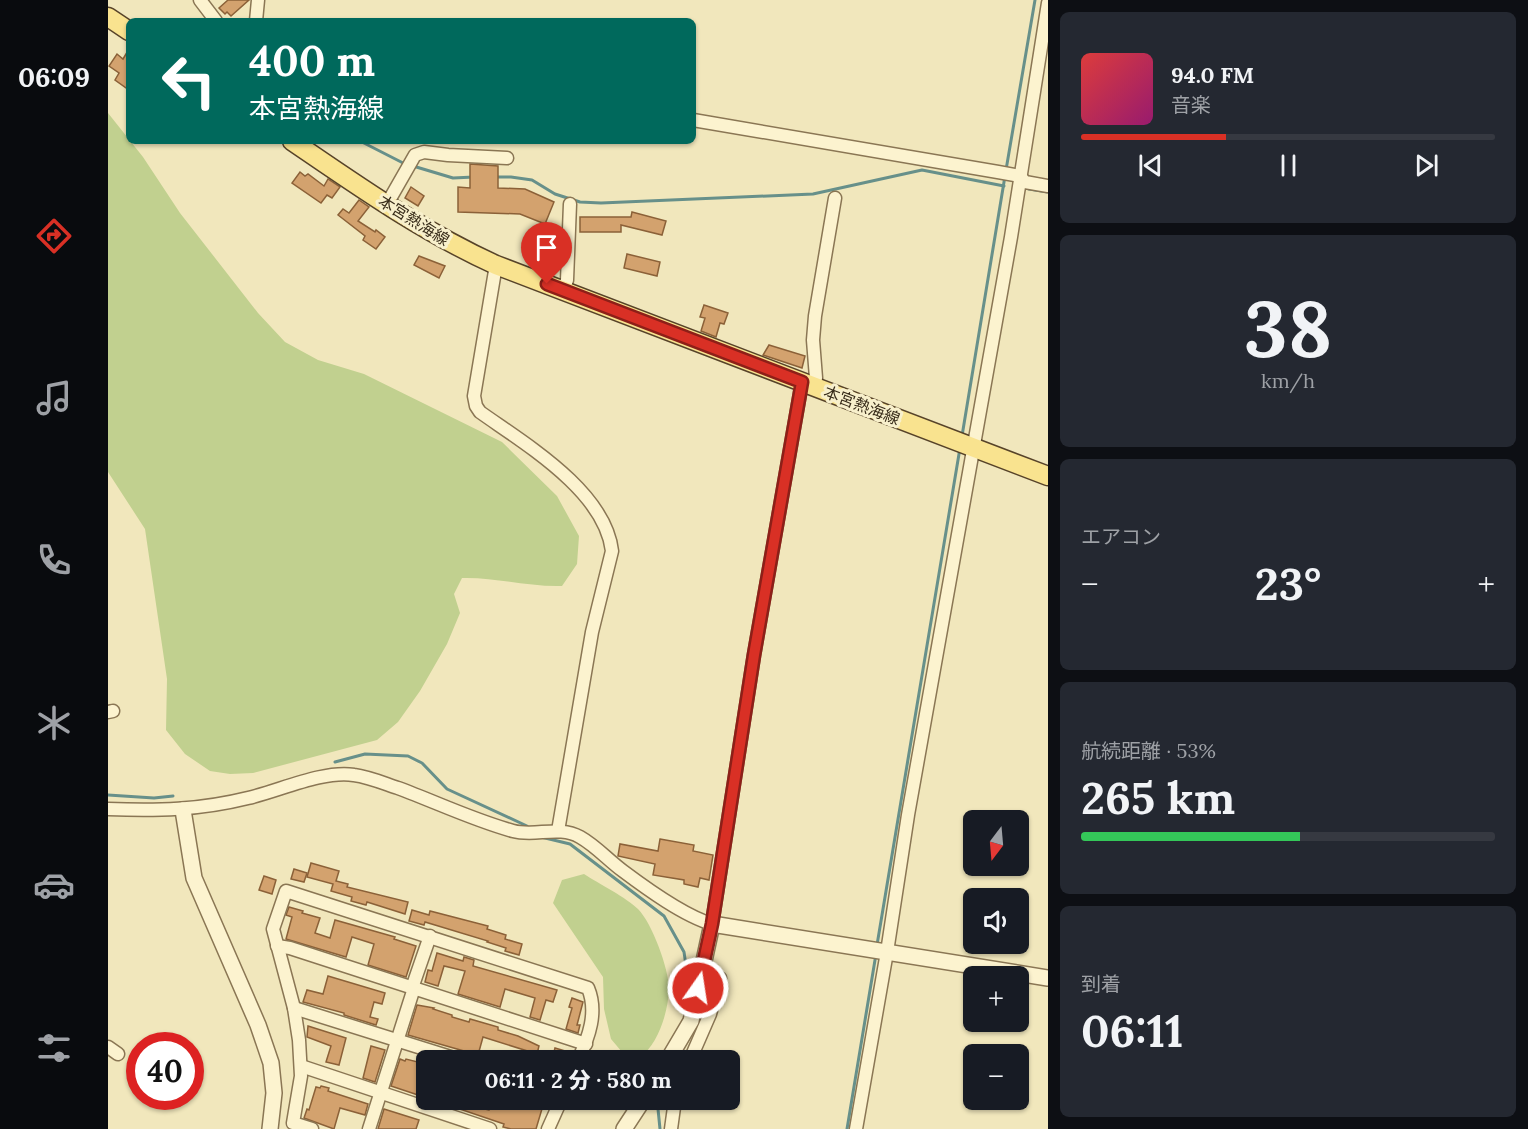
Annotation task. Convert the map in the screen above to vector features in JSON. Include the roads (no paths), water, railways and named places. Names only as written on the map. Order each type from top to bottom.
[{"type":"main road","points":[[108,17],[126,29]]},
{"type":"main road","name":"本宮熱海線","points":[[315,148],[387,204],[452,244],[496,265],[1048,476]]},
{"type":"street","points":[[200,0],[214,18]]},
{"type":"street","points":[[256,18],[258,0]]},
{"type":"street","points":[[856,1129],[1048,3]]},
{"type":"street","points":[[696,121],[1020,177],[1025,182],[1048,186]]},
{"type":"street","points":[[387,204],[415,155],[424,152],[448,156],[507,158]]},
{"type":"street","points":[[674,1050],[691,1021],[712,924],[754,655],[808,384],[816,378],[813,340],[815,316],[835,198]]},
{"type":"street","points":[[564,291],[567,280],[570,204]]},
{"type":"street","points":[[496,265],[474,396],[476,406],[480,412],[576,485],[601,517],[611,539],[610,566],[592,632],[558,831]]},
{"type":"street","points":[[108,808],[183,810],[249,798],[342,774],[373,779],[467,816],[516,832],[558,831],[578,836],[623,871],[668,901],[699,920],[712,924],[1048,978]]},
{"type":"street","points":[[183,810],[194,878],[258,1025],[271,1063],[274,1092],[270,1129]]},
{"type":"street","points":[[312,1129],[293,1123],[301,1066],[299,1040],[294,1008],[273,929],[286,891],[588,988],[592,998],[592,1017],[583,1050]]},
{"type":"street","points":[[369,1129],[429,936]]},
{"type":"street","points":[[277,946],[290,948],[586,1044]]},
{"type":"street","points":[[694,1050],[710,1014],[720,978],[702,971]]},
{"type":"street","points":[[294,1008],[426,1050]]},
{"type":"street","points":[[301,1066],[490,1129]]},
{"type":"street","points":[[548,1129],[557,1110]]},
{"type":"street","points":[[624,1129],[636,1110]]},
{"type":"street","points":[[671,1129],[674,1110]]},
{"type":"waterway","points":[[1006,170],[1035,0]]},
{"type":"waterway","points":[[366,144],[407,165]]},
{"type":"waterway","points":[[413,166],[453,178],[474,177]]},
{"type":"waterway","points":[[496,177],[532,180],[555,194],[580,202],[601,203],[813,194],[922,170],[1004,186]]},
{"type":"waterway","points":[[962,436],[1005,176]]},
{"type":"waterway","points":[[1029,189],[1048,192]]},
{"type":"waterway","points":[[877,945],[960,448]]},
{"type":"waterway","points":[[335,762],[365,754],[408,756],[422,763],[447,789],[527,826]]},
{"type":"waterway","points":[[108,795],[154,798],[173,796]]},
{"type":"waterway","points":[[541,837],[570,844],[664,916],[684,952],[687,972],[686,1000]]},
{"type":"waterway","points":[[847,1129],[876,954]]},
{"type":"waterway","points":[[658,1110],[660,1129]]}]
